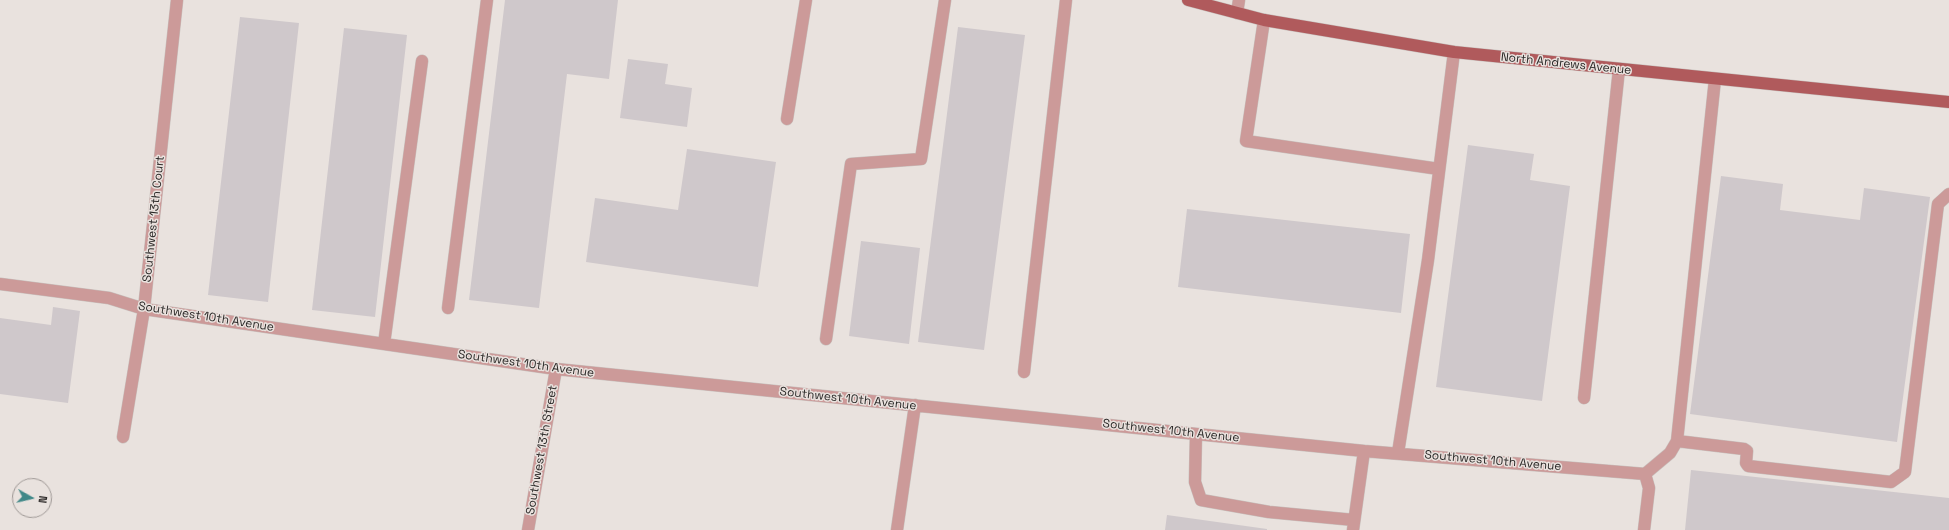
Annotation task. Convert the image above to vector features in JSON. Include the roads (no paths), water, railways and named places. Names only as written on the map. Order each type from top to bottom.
[{"type":"main road","name":"North Andrews Avenue","points":[[1188,0],[1264,20],[1454,52],[1949,102]]},
{"type":"street","name":"Southwest 13th Court","points":[[123,437],[144,309],[177,0]]},
{"type":"street","points":[[448,308],[487,0]]},
{"type":"street","points":[[787,119],[806,0]]},
{"type":"street","points":[[826,339],[851,164],[921,159],[945,0]]},
{"type":"street","points":[[1024,372],[1066,0]]},
{"type":"street","points":[[1237,13],[1239,0]]},
{"type":"street","points":[[1264,20],[1246,141],[1439,169]]},
{"type":"street","points":[[1398,453],[1428,260],[1454,52]]},
{"type":"street","points":[[384,344],[422,61]]},
{"type":"street","points":[[1584,398],[1620,69]]},
{"type":"street","points":[[1644,530],[1649,488],[1645,474],[1670,453],[1677,442],[1715,79]]},
{"type":"street","points":[[1677,442],[1744,449],[1747,451],[1746,463],[1748,466],[1891,482],[1905,472],[1938,204],[1949,194]]},
{"type":"street","name":"Southwest 10th Avenue","points":[[0,284],[109,298],[144,309],[556,369],[1196,434],[1645,474]]},
{"type":"street","name":"Southwest 13th Street","points":[[528,530],[556,369]]},
{"type":"street","points":[[897,530],[915,405]]},
{"type":"street","points":[[1196,434],[1195,482],[1201,500],[1354,525],[1364,450]]}]
